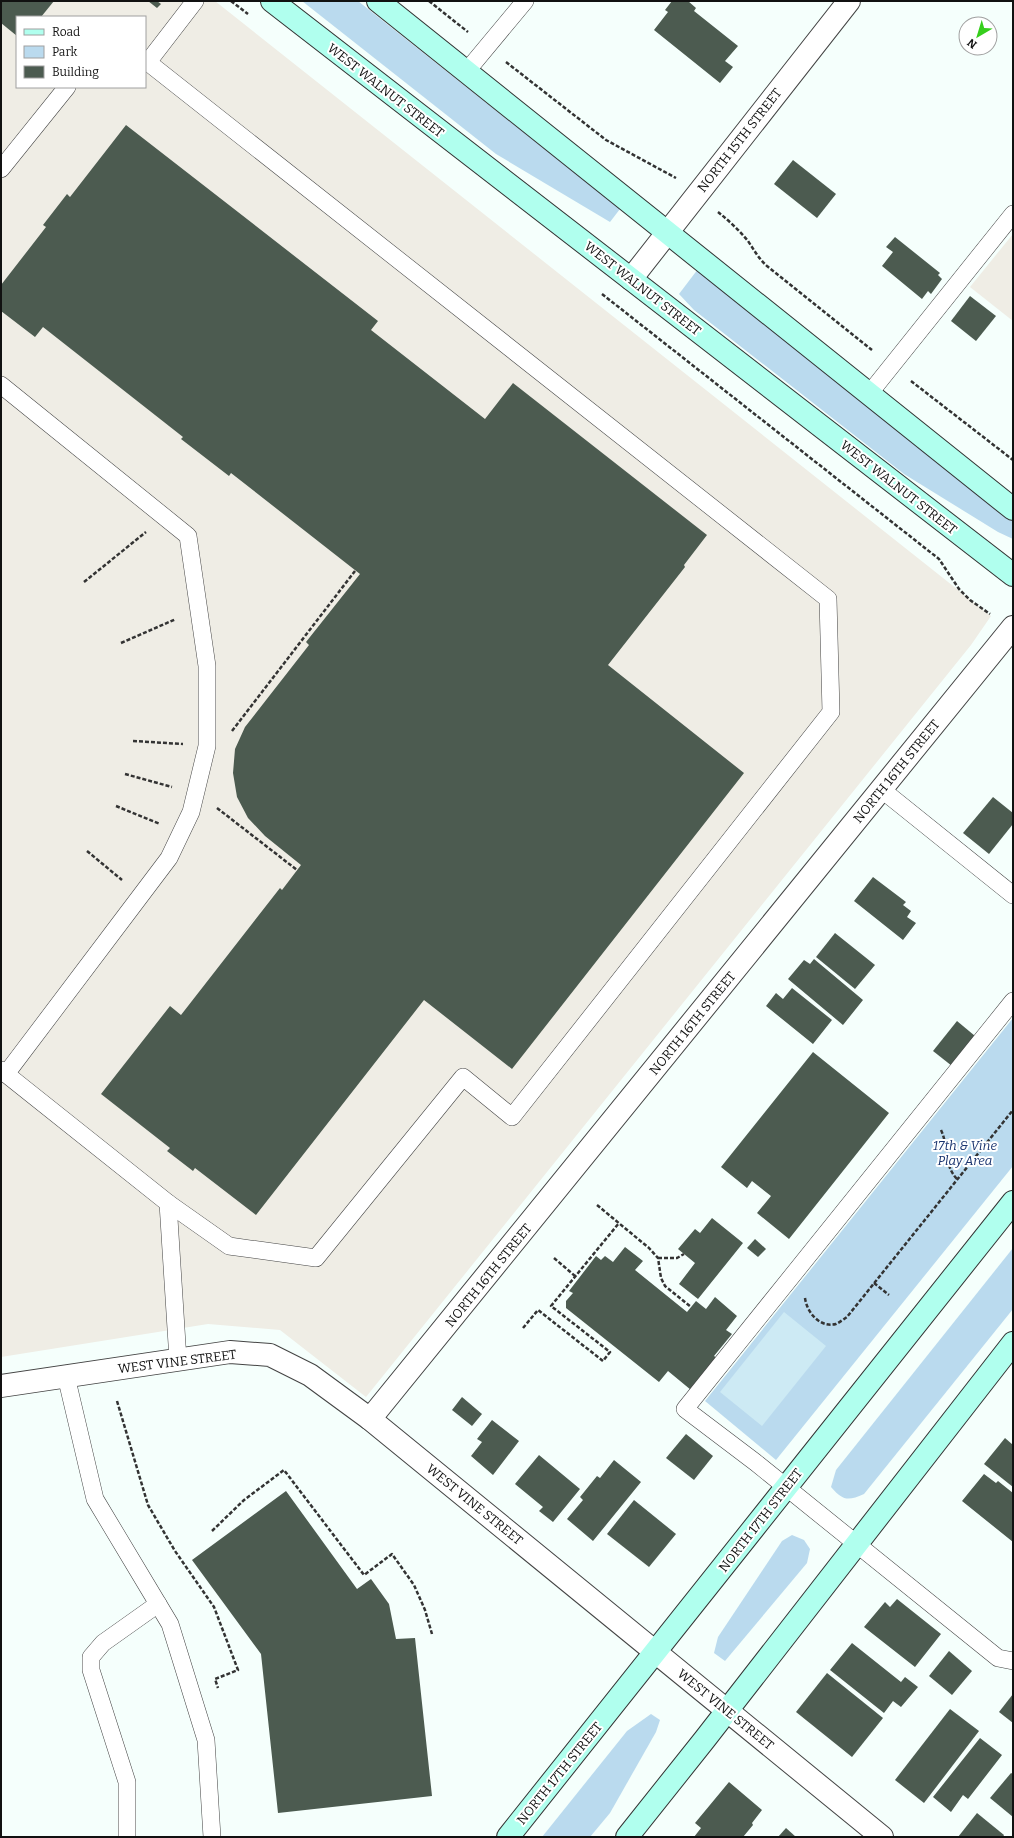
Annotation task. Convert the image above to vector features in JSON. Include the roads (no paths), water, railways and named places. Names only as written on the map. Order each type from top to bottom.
[{"type":"main road","name":"WEST WALNUT STREET","points":[[272,1],[1013,575]]},
{"type":"main road","points":[[378,1],[1013,509]]},
{"type":"main road","name":"NORTH 17TH STREET","points":[[508,1837],[1013,1202]]},
{"type":"main road","points":[[627,1837],[728,1710],[1013,1344]]},
{"type":"street","name":"NORTH 15TH STREET","points":[[631,279],[849,1]]},
{"type":"street","name":"NORTH 16TH STREET","points":[[370,1419],[1013,627]]},
{"type":"street","name":"WEST VINE STREET","points":[[1,1386],[230,1352],[270,1355],[310,1374],[370,1419],[882,1837]]},
{"type":"lane","points":[[1,384],[188,536],[206,666],[207,746],[191,812],[169,858],[3,1072],[168,1203],[228,1246],[316,1258],[463,1077],[512,1117],[831,712],[828,599],[146,61],[195,1]]},
{"type":"lane","points":[[466,72],[525,1]]},
{"type":"lane","points":[[1,169],[66,88]]},
{"type":"lane","points":[[869,394],[1013,214]]},
{"type":"lane","points":[[881,789],[1013,895]]},
{"type":"lane","points":[[1013,1001],[685,1409],[755,1462],[785,1488],[998,1658],[1013,1661]]},
{"type":"lane","points":[[168,1203],[178,1360]]},
{"type":"lane","points":[[66,1376],[95,1499],[170,1624],[206,1740],[212,1837]]},
{"type":"lane","points":[[127,1837],[127,1782],[91,1670],[91,1657],[103,1643],[158,1604]]},
{"type":"park label","name":"17th & Vine Play Area","points":[[965,1152]]}]
